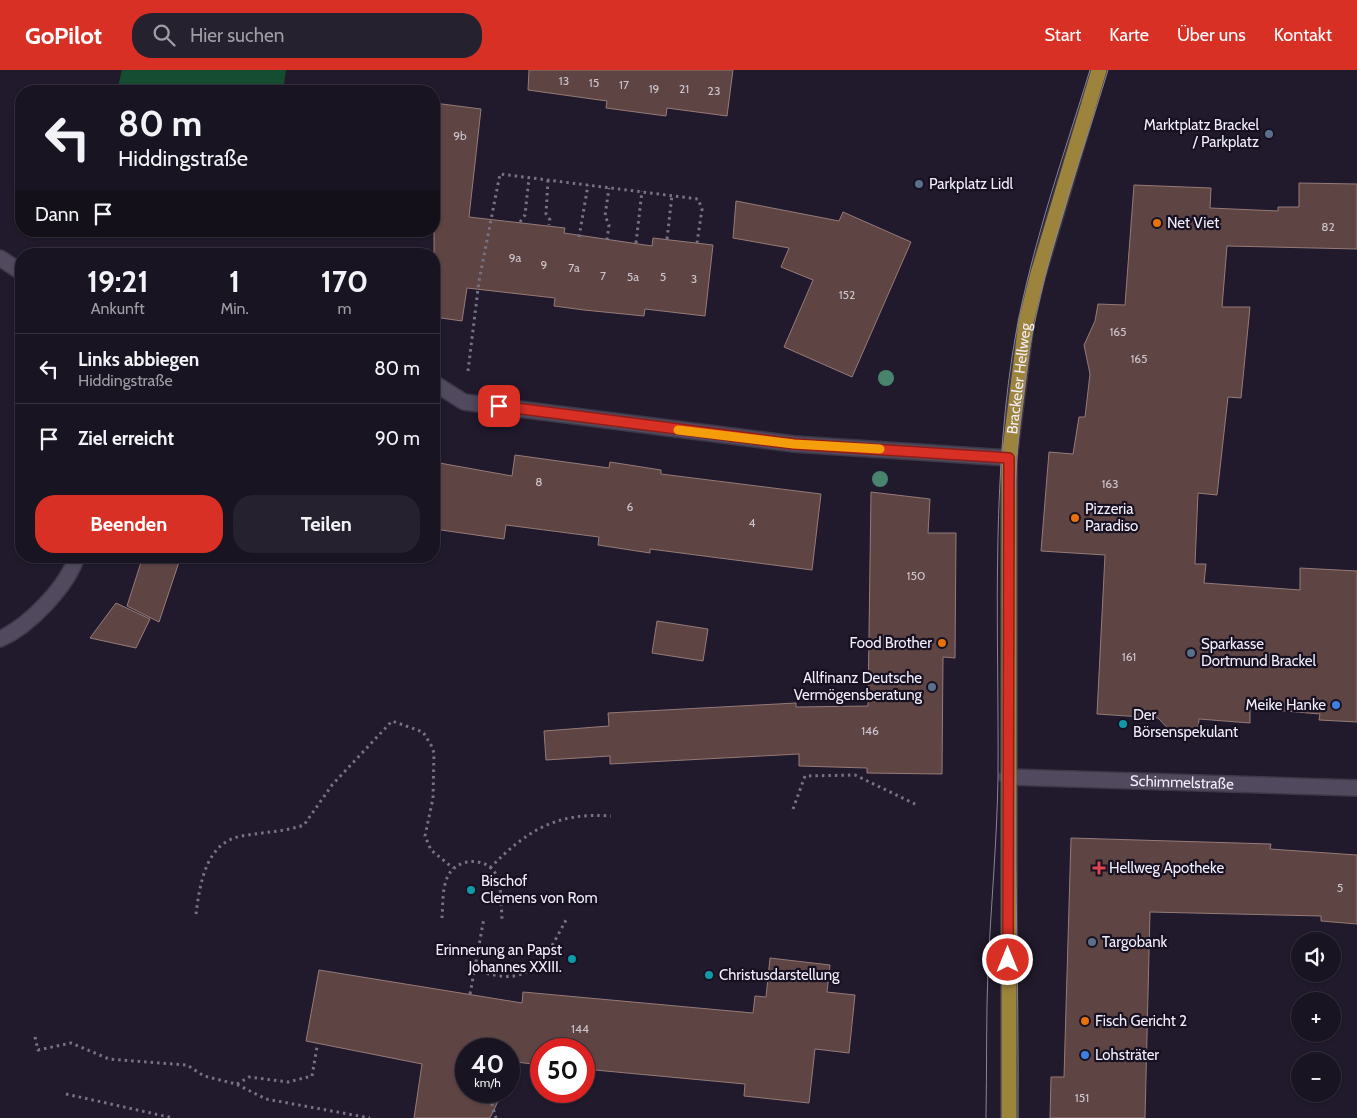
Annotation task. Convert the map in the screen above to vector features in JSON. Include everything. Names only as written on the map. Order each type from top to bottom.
[{"type":"main road","name":"Brackeler Hellweg","points":[[1009,1118],[1007,777],[1009,458],[1026,322],[1037,277],[1099,70]]},
{"type":"street","points":[[0,258],[15,268]]},
{"type":"street","points":[[440,387],[464,402],[794,444],[1009,458]]},
{"type":"street","points":[[0,639],[12,633],[46,604],[75,563]]},
{"type":"street","name":"Schimmelstraße","points":[[1007,777],[1357,788]]},
{"type":"path","points":[[464,402],[479,281],[500,174],[698,198],[702,209],[697,243]]},
{"type":"path","points":[[520,222],[525,215],[529,178]]},
{"type":"path","points":[[548,180],[546,214],[550,220],[549,225]]},
{"type":"path","points":[[579,237],[588,185]]},
{"type":"path","points":[[607,240],[609,225],[606,216],[609,188]]},
{"type":"path","points":[[636,244],[642,192]]},
{"type":"path","points":[[667,239],[672,195]]},
{"type":"path","points":[[196,914],[207,864],[216,850],[226,841],[240,836],[304,825],[327,791],[388,723],[392,721],[417,728],[423,732],[432,745],[434,753],[433,798],[425,836],[431,850],[454,868]]},
{"type":"path","points":[[793,809],[805,776],[855,775],[917,805]]},
{"type":"path","points":[[490,868],[504,854],[551,822],[568,817],[611,816]]},
{"type":"path","points":[[442,918],[447,877],[454,868],[462,863],[477,862],[484,863],[497,876],[502,919]]},
{"type":"path","points":[[470,994],[484,918]]},
{"type":"path","points":[[474,971],[512,977],[528,972],[546,955],[566,920]]},
{"type":"path","points":[[35,1037],[38,1050],[71,1043],[109,1059],[187,1065],[204,1076],[236,1084],[266,1099],[370,1118]]},
{"type":"path","points":[[236,1084],[249,1077],[288,1082],[312,1076],[317,1047]]},
{"type":"path","points":[[66,1094],[173,1118]]},
{"type":"path","points":[[492,1103],[496,1118]]},
{"type":"green space","points":[[122,70],[286,70],[284,85],[118,85]]},
{"type":"building","points":[[529,70],[733,70],[727,116],[667,108],[666,116],[606,108],[607,101],[528,90]]},
{"type":"building","points":[[440,104],[481,109],[469,217],[565,228],[564,233],[652,246],[653,238],[713,245],[705,316],[645,309],[644,316],[584,310],[554,306],[555,298],[467,288],[462,321],[440,318],[440,248],[434,248],[434,237],[440,237]]},
{"type":"building","points":[[1299,183],[1357,184],[1357,249],[1227,246],[1222,307],[1250,307],[1241,398],[1228,397],[1217,495],[1198,493],[1195,564],[1206,564],[1204,583],[1300,590],[1300,568],[1357,571],[1357,722],[1319,720],[1320,714],[1250,708],[1250,723],[1199,719],[1197,738],[1175,736],[1158,718],[1097,714],[1105,555],[1041,551],[1049,452],[1073,454],[1079,417],[1085,417],[1090,374],[1084,345],[1095,321],[1098,304],[1125,305],[1134,185],[1211,188],[1210,208],[1278,211],[1278,207],[1299,207]]},
{"type":"building","points":[[736,201],[839,221],[843,212],[911,242],[852,377],[784,347],[813,280],[781,267],[789,248],[733,238]]},
{"type":"building","points":[[515,455],[609,468],[610,462],[661,470],[661,474],[821,494],[812,570],[650,549],[650,553],[598,545],[599,537],[506,525],[504,539],[440,530],[440,463],[512,476]]},
{"type":"building","points":[[871,492],[930,499],[928,533],[956,533],[955,658],[943,657],[942,774],[867,773],[867,768],[799,766],[799,754],[610,764],[610,756],[546,760],[544,731],[609,726],[608,713],[796,703],[796,707],[868,706]]},
{"type":"building","points":[[141,563],[179,563],[159,622],[127,606]]},
{"type":"building","points":[[116,603],[150,619],[136,648],[90,638]]},
{"type":"building","points":[[657,621],[708,629],[703,661],[652,653]]},
{"type":"building","points":[[1071,838],[1271,844],[1270,849],[1357,855],[1357,924],[1321,921],[1321,916],[1150,912],[1145,1118],[1050,1118],[1051,1077],[1064,1077]]},
{"type":"building","points":[[770,958],[830,965],[827,992],[855,995],[849,1053],[815,1049],[809,1103],[744,1096],[745,1084],[595,1070],[595,1038],[530,1038],[530,1064],[520,1062],[520,1038],[455,1038],[455,1103],[497,1103],[490,1118],[414,1118],[422,1064],[306,1041],[319,970],[522,1003],[523,992],[753,1013],[755,996],[766,997]]},
{"type":"tram line","points":[[986,1118],[988,969],[998,777],[997,620],[999,514],[1005,410],[1018,320],[1026,284],[1090,70]]},
{"type":"tram line","points":[[1018,1118],[1012,608],[1015,490],[1021,412],[1032,334],[1040,296],[1061,220],[1108,70]]},
{"type":"slow traffic","points":[[678,430],[794,444],[880,449]]},
{"type":"place","name":"Marktplatz Brackel / Parkplatz","points":[[1269,134]]},
{"type":"place","name":"Parkplatz Lidl","points":[[919,184]]},
{"type":"place","name":"Net Viet","points":[[1157,223]]},
{"type":"place","name":"Pizzeria Paradiso","points":[[1075,518]]},
{"type":"place","name":"Food Brother","points":[[942,643]]},
{"type":"place","name":"Sparkasse Dortmund Brackel","points":[[1191,653]]},
{"type":"place","name":"Allfinanz Deutsche Vermögensberatung","points":[[932,687]]},
{"type":"place","name":"Meike Hanke","points":[[1336,705]]},
{"type":"place","name":"Der Börsenspekulant","points":[[1123,724]]},
{"type":"place","name":"Hellweg Apotheke","points":[[1099,868]]},
{"type":"place","name":"Bischof Clemens von Rom","points":[[471,890]]},
{"type":"place","name":"Targobank","points":[[1092,942]]},
{"type":"place","name":"Erinnerung an Papst Johannes XXIII.","points":[[572,959]]},
{"type":"place","name":"Christusdarstellung","points":[[709,975]]},
{"type":"place","name":"Fisch Gericht 2","points":[[1085,1021]]},
{"type":"place","name":"Lohsträter","points":[[1085,1055]]},
{"type":"route","points":[[499,406],[794,444],[1009,458],[1008,960]]}]
